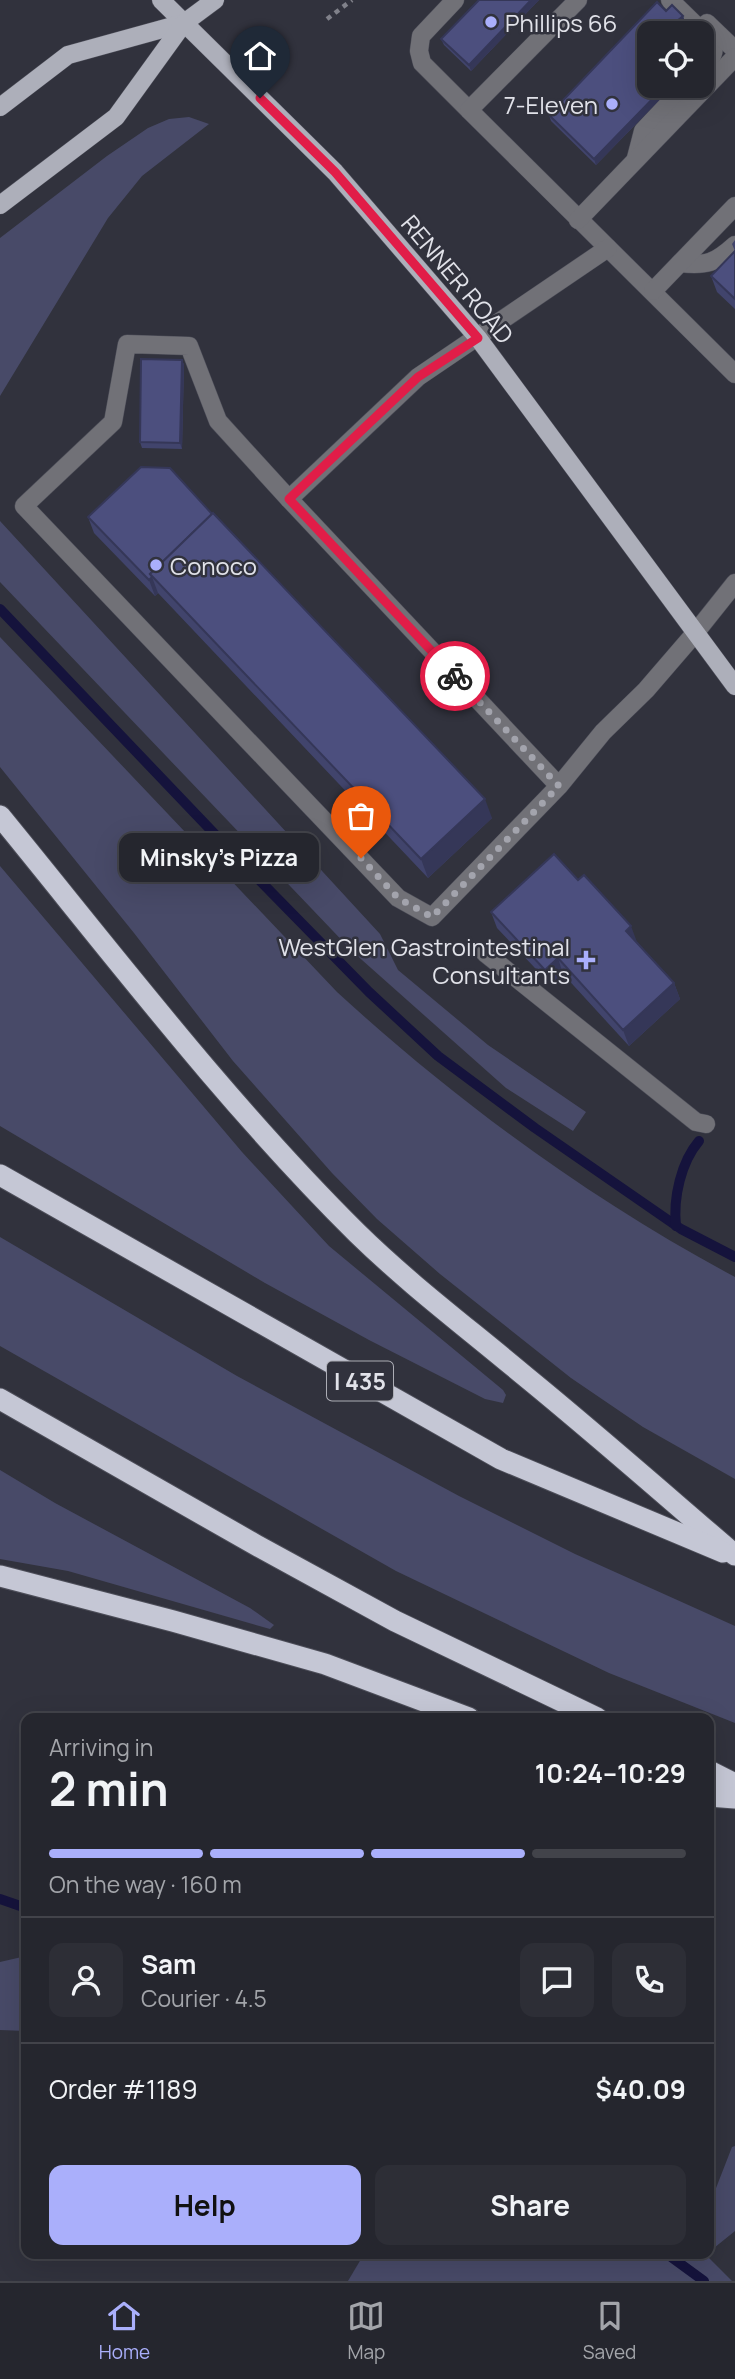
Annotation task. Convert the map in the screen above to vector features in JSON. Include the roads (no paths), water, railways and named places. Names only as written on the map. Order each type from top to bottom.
[{"type":"highway","points":[[0,816],[193,1052],[277,1148],[358,1233],[434,1304],[526,1376],[735,1556]]},
{"type":"highway","name":"I 435","points":[[0,1175],[500,1459],[735,1556]]},
{"type":"highway","points":[[0,1399],[395,1621],[587,1713]]},
{"type":"highway","points":[[0,1576],[173,1620],[326,1664],[456,1713]]},
{"type":"highway","points":[[714,1774],[735,1784]]},
{"type":"highway","points":[[714,1796],[735,1798]]},
{"type":"main road","name":"RENNER ROAD","points":[[160,0],[335,172],[478,338],[735,686]]},
{"type":"main road","points":[[0,205],[116,117],[184,23],[215,0]]},
{"type":"main road","points":[[0,107],[68,55],[184,23]]},
{"type":"lane","points":[[455,0],[421,36],[419,51],[422,63],[735,374]]},
{"type":"lane","points":[[469,110],[578,0]]},
{"type":"lane","points":[[670,0],[692,21]]},
{"type":"lane","points":[[682,0],[735,50]]},
{"type":"lane","points":[[578,220],[735,57]]},
{"type":"lane","points":[[635,161],[643,131],[674,98]]},
{"type":"lane","points":[[653,291],[735,206]]},
{"type":"lane","points":[[680,263],[703,266],[721,257],[735,245]]},
{"type":"lane","points":[[289,499],[418,377],[608,248]]},
{"type":"lane","points":[[559,786],[218,421],[189,346],[127,344],[113,422],[24,506],[398,898],[432,917],[559,786],[604,732],[646,690],[735,583]]},
{"type":"lane","points":[[485,953],[696,1122],[706,1124]]},
{"type":"waterway","points":[[0,609],[369,992],[438,1056],[535,1128],[681,1229],[735,1257]]},
{"type":"waterway","points":[[676,1226],[680,1181],[687,1159],[699,1141]]},
{"type":"waterway","points":[[0,1899],[21,1906]]},
{"type":"waterway","points":[[674,2259],[704,2281]]},
{"type":"place","name":"Phillips 66","points":[[491,22]]},
{"type":"place","name":"7-Eleven","points":[[612,104]]},
{"type":"place","name":"Conoco","points":[[156,565]]},
{"type":"place","name":"Minsky's Pizza","points":[[361,858]]},
{"type":"place","name":"WestGlen Gastrointestinal Consultants","points":[[586,960]]}]
